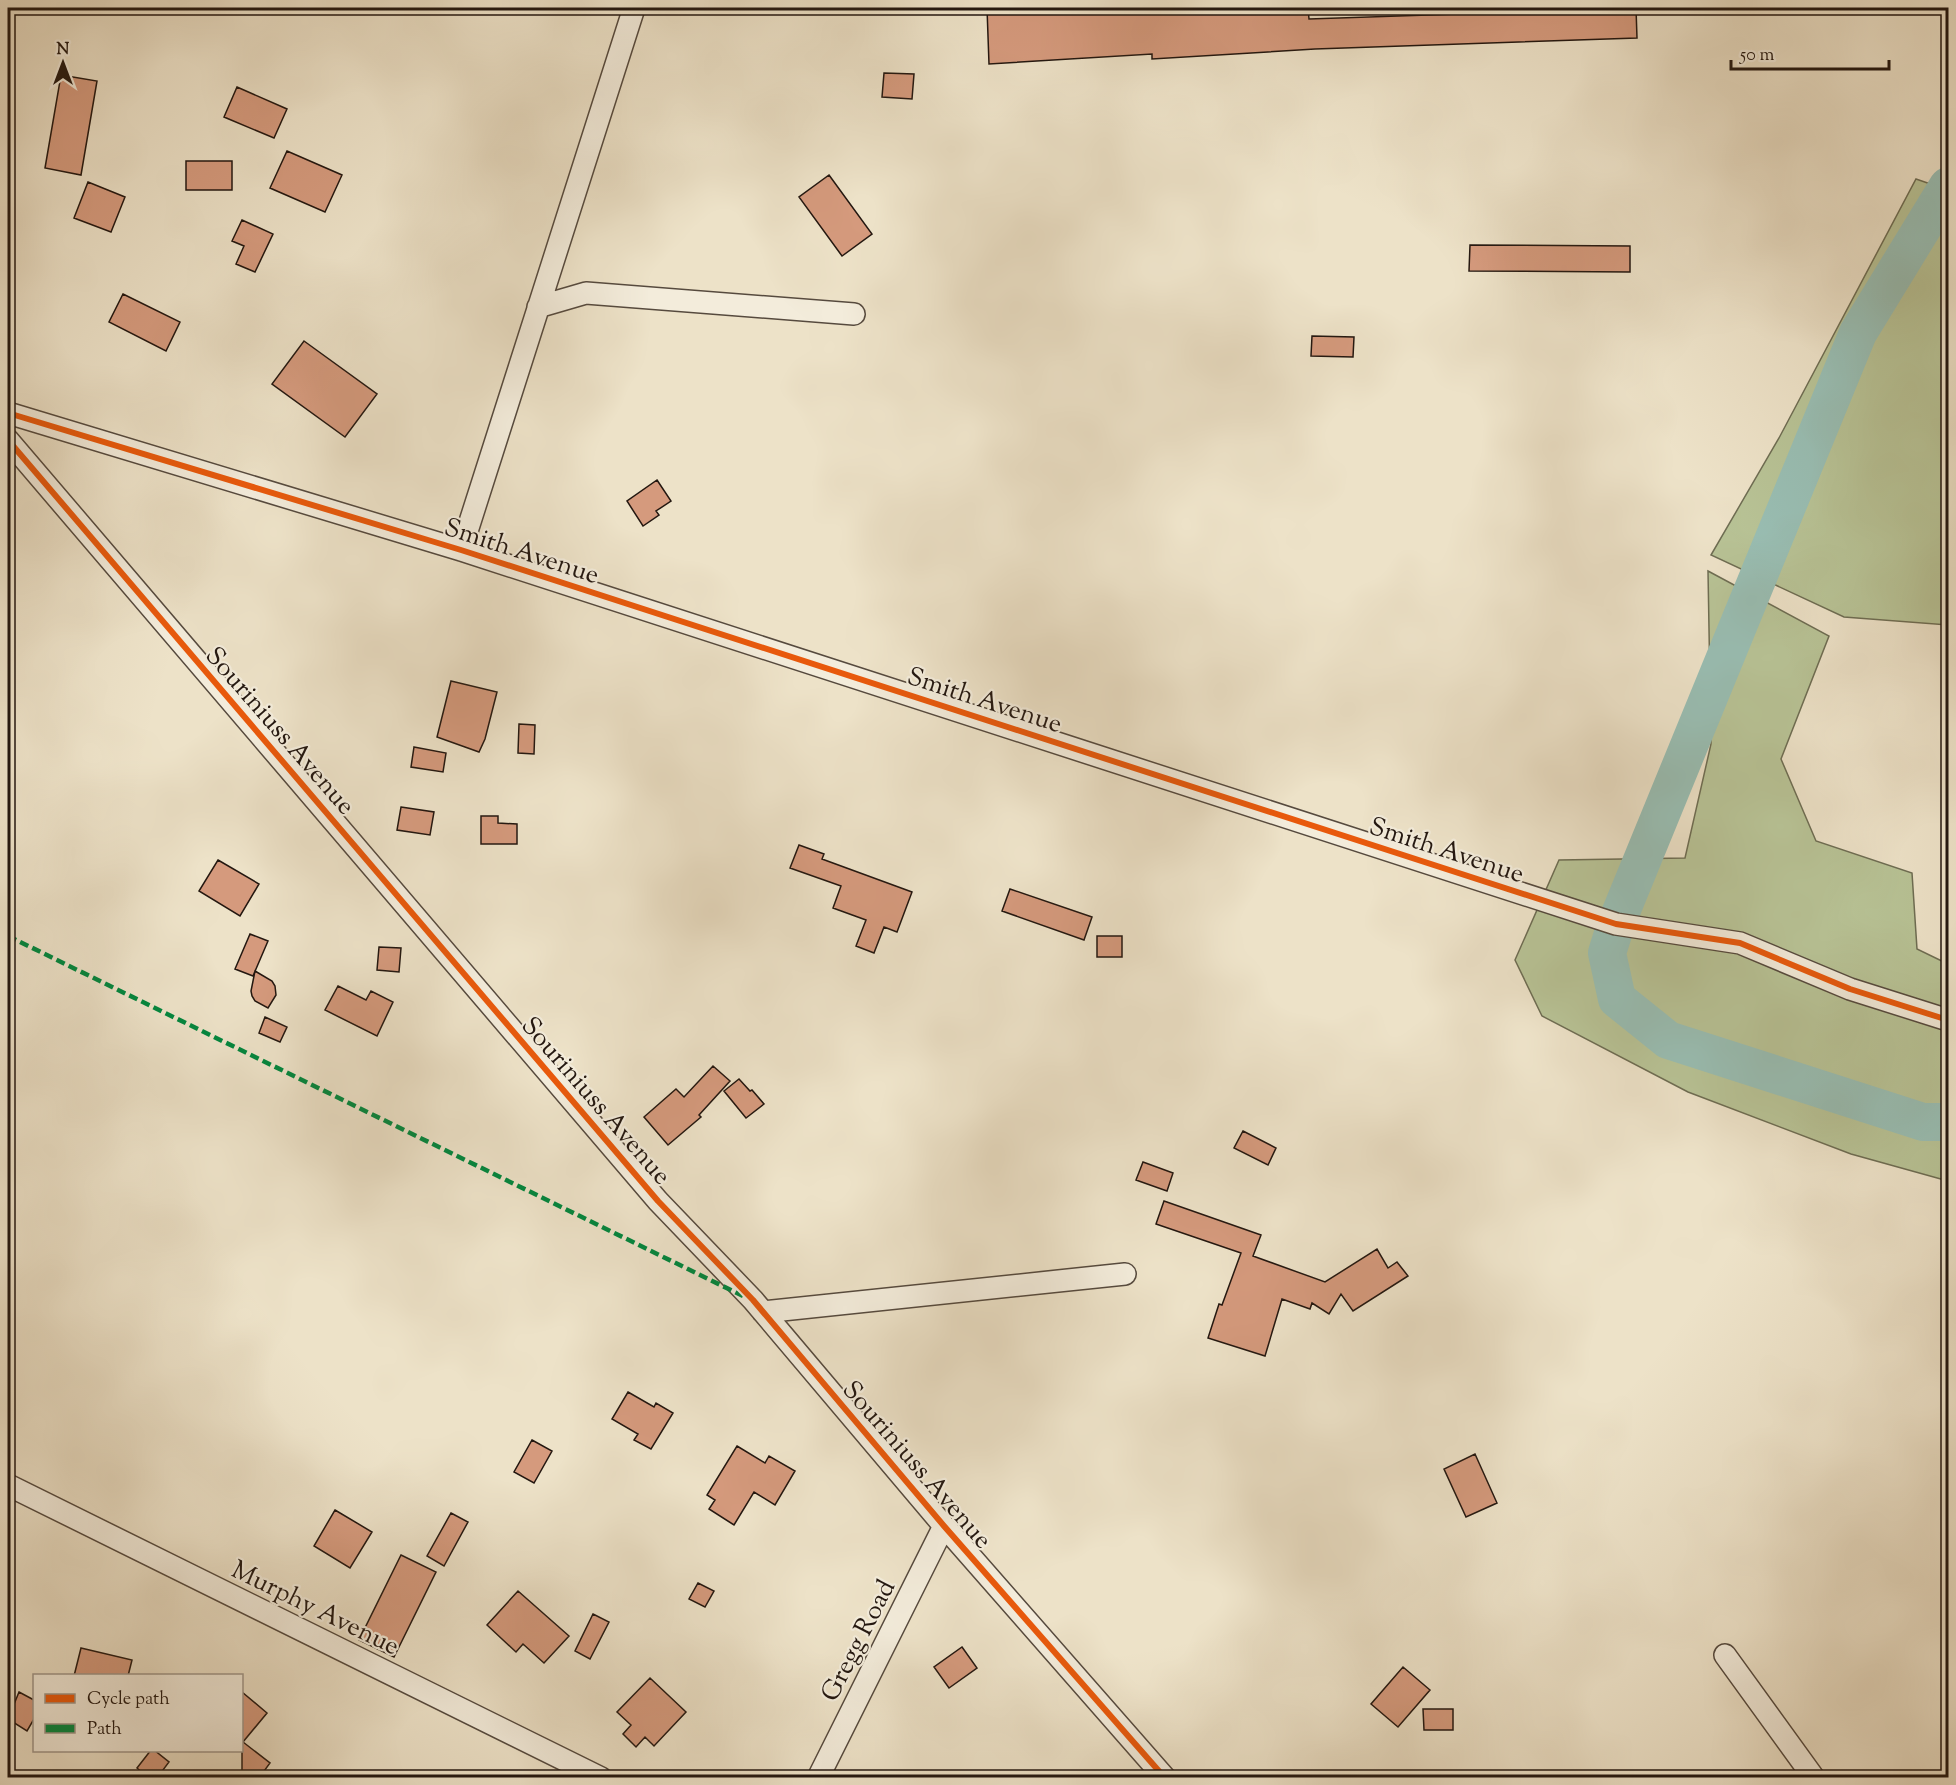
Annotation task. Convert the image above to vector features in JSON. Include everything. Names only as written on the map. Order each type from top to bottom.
[{"type":"street","points":[[461,550],[634,8]]},
{"type":"street","points":[[538,307],[586,293],[854,314]]},
{"type":"street","name":"Smith Avenue","points":[[8,413],[461,550],[1616,924],[1740,943],[1850,989],[1948,1020]]},
{"type":"street","name":"Souriniuss Avenue","points":[[8,440],[658,1201],[763,1312],[944,1526],[1165,1778]]},
{"type":"street","points":[[763,1312],[1125,1274]]},
{"type":"street","name":"Murphy Avenue","points":[[8,1485],[602,1778]]},
{"type":"street","name":"Gregg Road","points":[[818,1778],[944,1526]]},
{"type":"street","points":[[1725,1655],[1814,1778]]},
{"type":"green space","points":[[1916,179],[1948,190],[1948,625],[1844,617],[1711,555],[1779,438]]},
{"type":"green space","points":[[1708,571],[1829,636],[1781,759],[1816,841],[1912,873],[1917,949],[1948,964],[1948,1181],[1851,1154],[1688,1092],[1542,1016],[1515,960],[1559,860],[1685,858],[1711,744]]},
{"type":"building","points":[[987,8],[1308,8],[1309,19],[1636,8],[1637,38],[1315,49],[1152,59],[1152,54],[989,64]]},
{"type":"building","points":[[884,73],[914,74],[912,99],[882,97]]},
{"type":"building","points":[[61,75],[97,81],[81,175],[45,168]]},
{"type":"building","points":[[237,87],[287,109],[274,138],[224,117]]},
{"type":"building","points":[[287,151],[342,175],[325,212],[270,188]]},
{"type":"building","points":[[186,161],[232,161],[232,190],[186,190]]},
{"type":"building","points":[[829,175],[872,234],[842,256],[799,197]]},
{"type":"building","points":[[88,182],[125,197],[111,232],[74,218]]},
{"type":"building","points":[[242,220],[273,234],[255,272],[236,264],[244,246],[232,241]]},
{"type":"building","points":[[1470,245],[1630,246],[1630,272],[1469,271]]},
{"type":"building","points":[[123,294],[180,322],[166,351],[109,322]]},
{"type":"building","points":[[1312,336],[1354,337],[1353,357],[1311,356]]},
{"type":"building","points":[[304,341],[377,394],[345,437],[272,384]]},
{"type":"building","points":[[657,480],[671,501],[656,511],[659,515],[643,526],[627,501]]},
{"type":"building","points":[[451,681],[497,692],[485,739],[479,752],[437,737]]},
{"type":"building","points":[[519,724],[535,725],[534,754],[518,753]]},
{"type":"building","points":[[414,747],[446,753],[443,772],[411,767]]},
{"type":"building","points":[[401,807],[434,812],[430,835],[397,830]]},
{"type":"building","points":[[481,816],[498,816],[498,823],[517,824],[517,844],[481,844]]},
{"type":"building","points":[[799,845],[824,854],[822,859],[912,892],[897,932],[884,927],[874,953],[856,946],[866,920],[833,908],[841,886],[790,868]]},
{"type":"building","points":[[218,860],[259,884],[240,916],[199,891]]},
{"type":"building","points":[[1010,889],[1092,917],[1084,940],[1002,911]]},
{"type":"building","points":[[250,934],[268,941],[253,976],[235,969]]},
{"type":"building","points":[[1097,936],[1122,936],[1122,957],[1097,957]]},
{"type":"building","points":[[379,947],[401,948],[399,972],[377,970]]},
{"type":"building","points":[[255,971],[272,981],[275,986],[276,995],[268,1008],[255,1001],[252,996]]},
{"type":"building","points":[[338,986],[366,1000],[371,991],[393,1002],[377,1036],[325,1010]]},
{"type":"building","points":[[265,1017],[287,1027],[280,1042],[259,1033]]},
{"type":"building","points":[[713,1066],[730,1081],[699,1115],[701,1117],[668,1145],[644,1117],[676,1089],[684,1097]]},
{"type":"building","points":[[739,1079],[764,1104],[746,1118],[724,1091]]},
{"type":"building","points":[[1243,1131],[1276,1148],[1268,1165],[1234,1148]]},
{"type":"building","points":[[1143,1162],[1173,1173],[1167,1191],[1136,1180]]},
{"type":"building","points":[[1164,1201],[1261,1235],[1253,1256],[1325,1282],[1377,1249],[1388,1268],[1397,1262],[1408,1276],[1353,1311],[1341,1294],[1329,1314],[1312,1303],[1310,1309],[1282,1299],[1265,1356],[1208,1338],[1219,1304],[1222,1305],[1241,1253],[1156,1224]]},
{"type":"building","points":[[628,1392],[654,1407],[656,1403],[673,1413],[651,1449],[634,1440],[638,1434],[612,1419]]},
{"type":"building","points":[[532,1440],[552,1451],[534,1483],[514,1472]]},
{"type":"building","points":[[737,1446],[765,1463],[769,1456],[795,1471],[775,1505],[754,1492],[734,1525],[709,1509],[715,1500],[707,1495]]},
{"type":"building","points":[[1475,1454],[1497,1503],[1466,1517],[1444,1469]]},
{"type":"building","points":[[335,1510],[372,1532],[350,1568],[314,1546]]},
{"type":"building","points":[[451,1513],[468,1522],[444,1566],[427,1556]]},
{"type":"building","points":[[401,1555],[436,1572],[394,1657],[359,1640]]},
{"type":"building","points":[[698,1583],[714,1591],[705,1607],[689,1599]]},
{"type":"building","points":[[518,1591],[569,1636],[544,1663],[523,1644],[516,1652],[487,1625]]},
{"type":"building","points":[[593,1614],[609,1622],[590,1659],[575,1651]]},
{"type":"building","points":[[962,1647],[977,1668],[949,1688],[934,1667]]},
{"type":"building","points":[[81,1648],[132,1660],[128,1674],[74,1674]]},
{"type":"building","points":[[1403,1667],[1430,1690],[1398,1727],[1371,1704]]},
{"type":"building","points":[[650,1678],[686,1712],[654,1746],[645,1737],[636,1747],[623,1734],[631,1725],[617,1712]]},
{"type":"building","points":[[19,1692],[33,1699],[33,1721],[27,1731],[8,1719]]},
{"type":"building","points":[[243,1693],[267,1713],[243,1742]]},
{"type":"building","points":[[1423,1709],[1453,1709],[1453,1730],[1424,1730]]},
{"type":"building","points":[[243,1742],[270,1763],[259,1778],[242,1778]]},
{"type":"building","points":[[149,1752],[156,1752],[169,1762],[157,1778],[148,1778],[137,1768]]},
{"type":"waterway","points":[[1948,186],[1858,333],[1616,924],[1607,953],[1617,999],[1668,1040],[1923,1122],[1948,1122]]},
{"type":"marked path","points":[[8,936],[743,1296]]},
{"type":"cycle path","points":[[8,413],[461,550],[1616,924],[1740,943],[1850,989],[1948,1020]]},
{"type":"cycle path","points":[[8,440],[658,1201],[753,1300],[944,1526],[1165,1778]]}]
